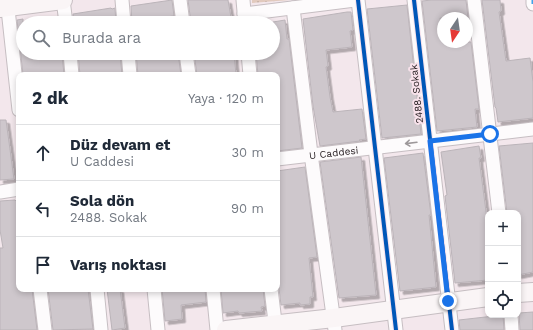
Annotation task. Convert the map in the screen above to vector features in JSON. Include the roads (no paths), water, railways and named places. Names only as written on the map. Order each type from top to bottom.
[{"type":"main road","points":[[5,5],[63,0]]},
{"type":"main road","points":[[521,293],[533,292]]},
{"type":"main road","points":[[226,330],[335,324],[448,301],[485,297]]},
{"type":"street","points":[[63,0],[65,16]]},
{"type":"street","points":[[122,0],[123,16]]},
{"type":"street","points":[[180,0],[182,16]]},
{"type":"street","points":[[243,0],[245,16]]},
{"type":"street","points":[[258,16],[293,8],[355,0]]},
{"type":"street","points":[[358,0],[396,330]]},
{"type":"street","name":"2488. Sokak","points":[[414,0],[452,330]]},
{"type":"street","points":[[474,0],[499,210]]},
{"type":"street","points":[[532,0],[533,4]]},
{"type":"street","points":[[5,5],[16,88]]},
{"type":"street","points":[[293,8],[311,154],[335,324]]},
{"type":"street","points":[[71,60],[72,72]]},
{"type":"street","points":[[129,60],[130,72]]},
{"type":"street","points":[[187,60],[189,72]]},
{"type":"street","points":[[249,60],[250,72]]},
{"type":"street","name":"U Caddesi","points":[[280,159],[533,128]]},
{"type":"street","points":[[0,192],[16,189]]},
{"type":"street","points":[[40,292],[45,330]]},
{"type":"street","points":[[97,292],[101,330]]},
{"type":"street","points":[[154,292],[158,330]]},
{"type":"street","points":[[213,292],[218,330]]},
{"type":"street","points":[[271,292],[275,327]]},
{"type":"street","points":[[511,318],[512,330]]}]
